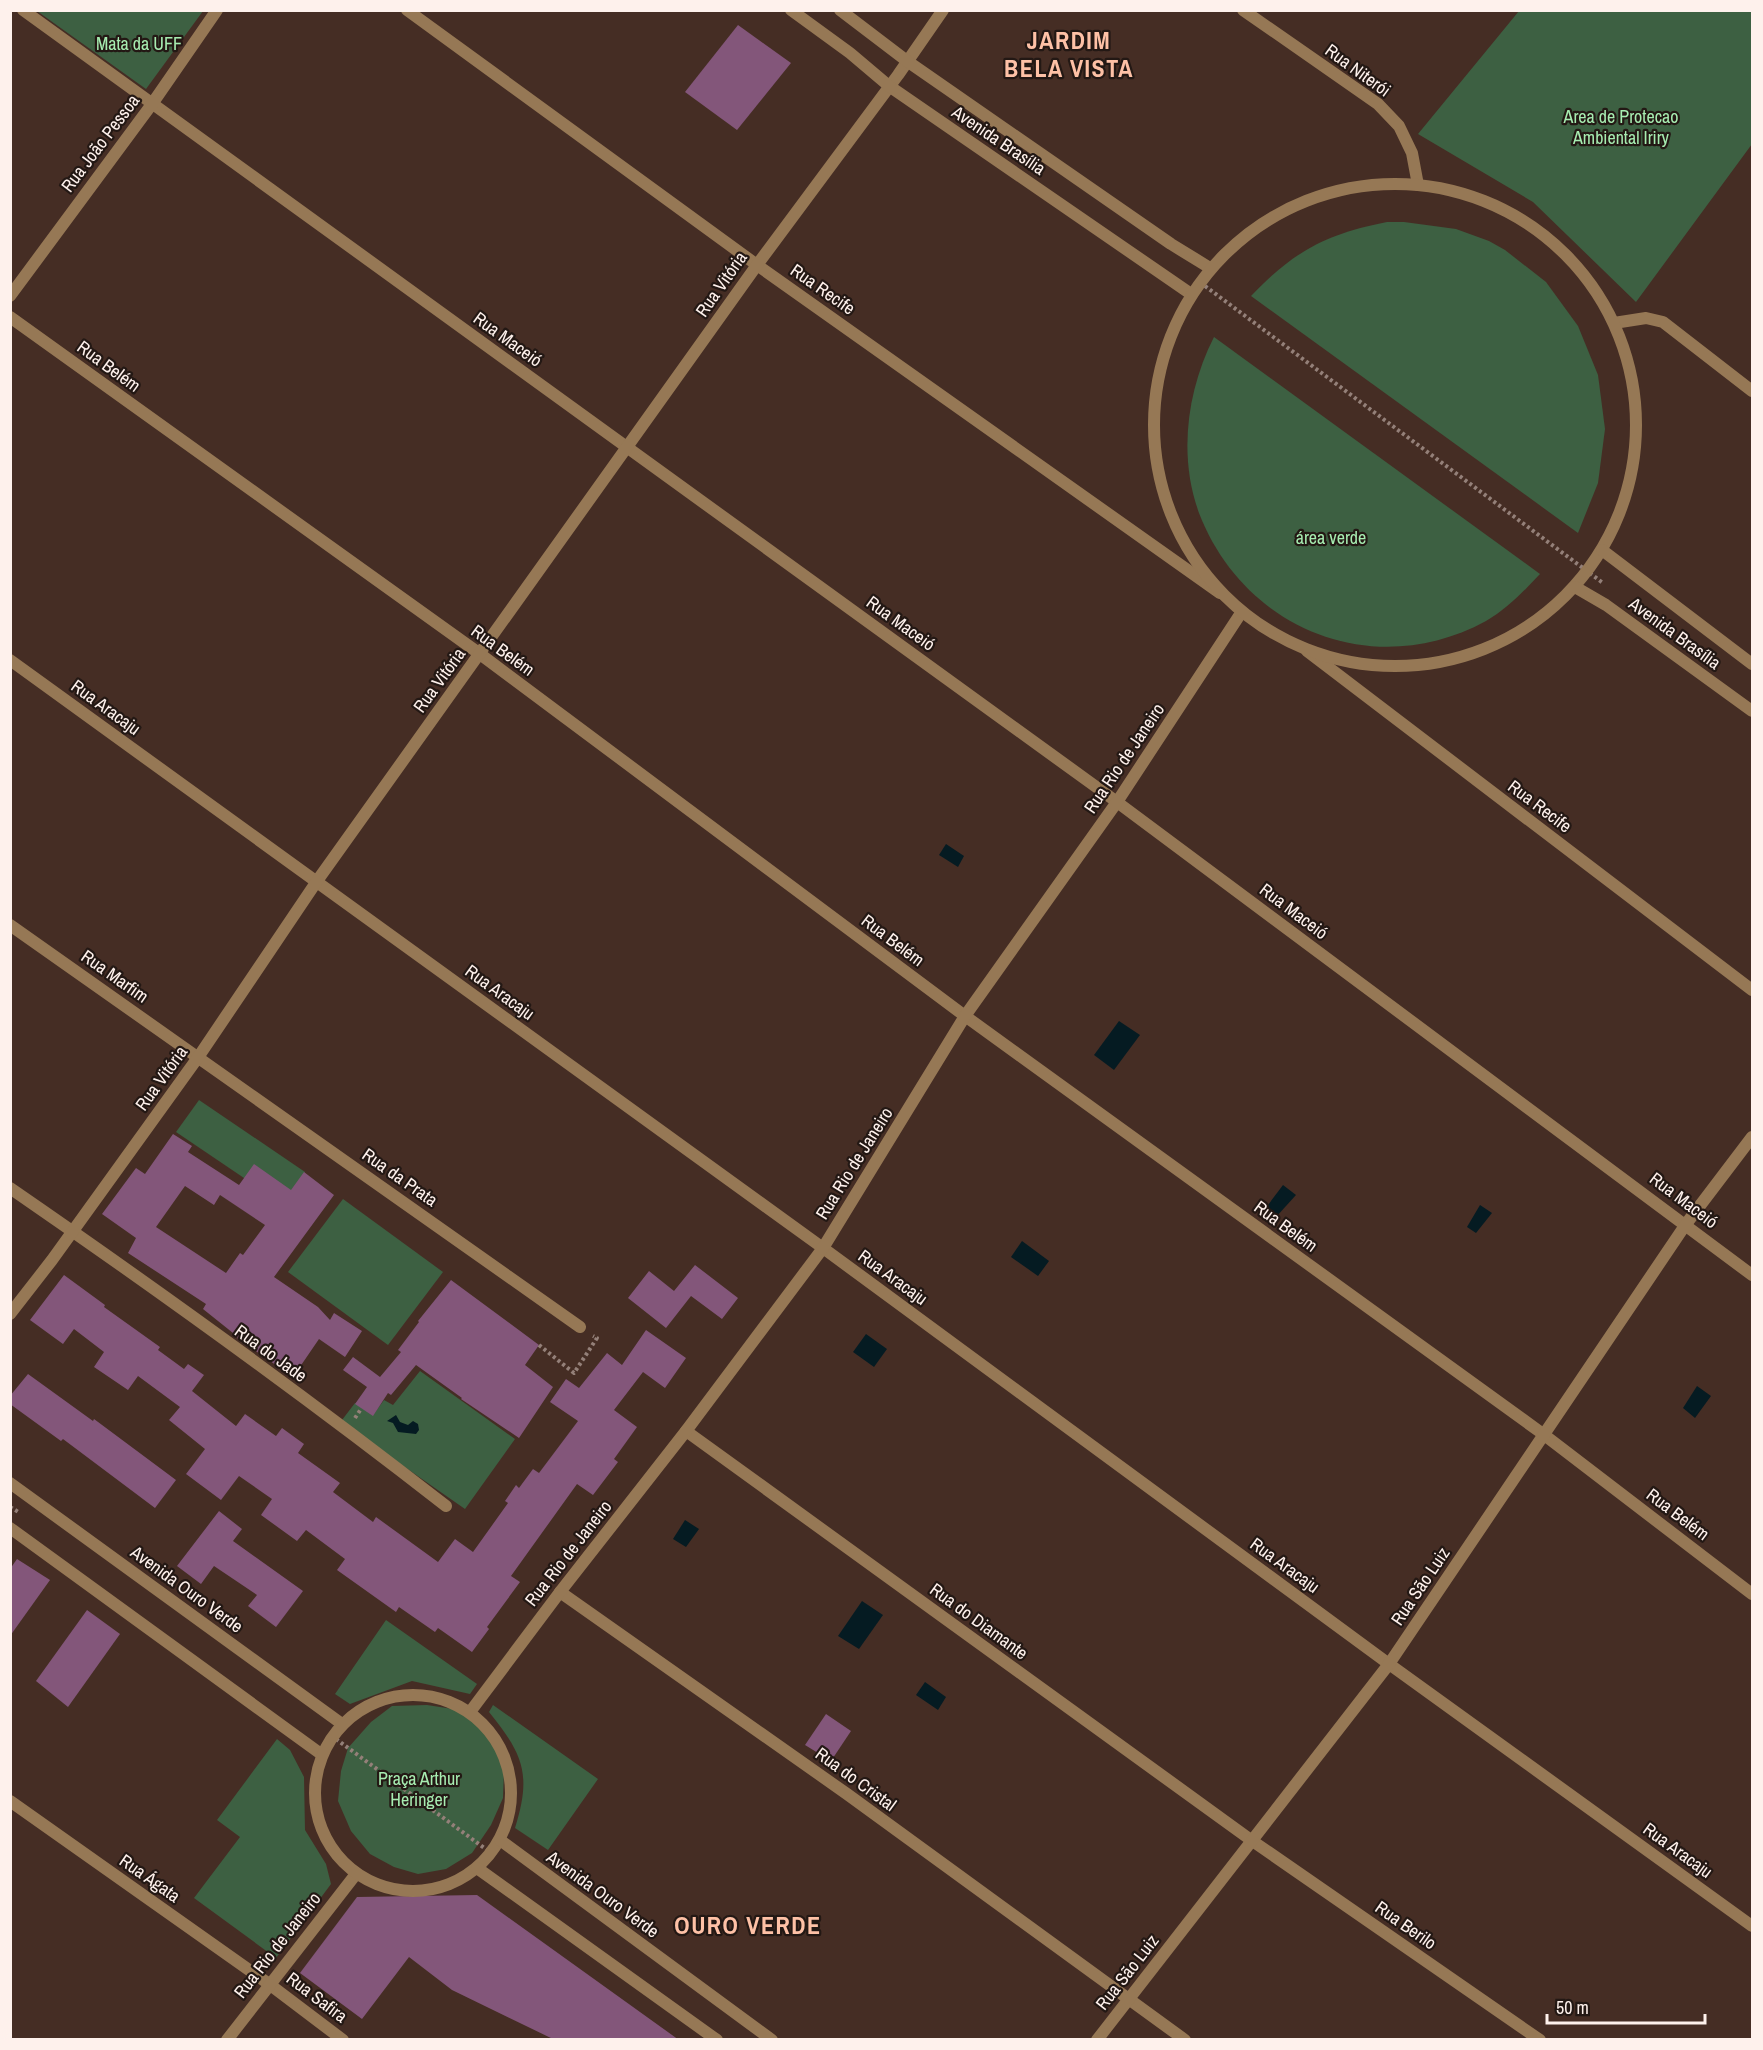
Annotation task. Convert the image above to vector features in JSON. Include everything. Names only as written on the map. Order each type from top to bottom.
[{"type":"street","name":"Rua Maceió","points":[[22,10],[1117,802],[1752,1275]]},
{"type":"street","name":"Rua João Pessoa","points":[[10,296],[152,104],[217,10]]},
{"type":"street","name":"Rua Recife","points":[[407,10],[757,265],[1220,593]]},
{"type":"street","name":"Avenida Brasília","points":[[791,10],[850,53],[889,86],[1191,294]]},
{"type":"street","name":"Avenida Brasília","points":[[840,10],[907,61],[1171,244],[1210,268]]},
{"type":"street","name":"Rua Vitória","points":[[10,1314],[199,1056],[317,881],[757,265],[943,10]]},
{"type":"street","name":"Rua Niterói","points":[[1243,10],[1378,104],[1399,126],[1412,153],[1418,185]]},
{"type":"street","points":[[1418,185],[1461,193],[1501,209],[1567,256],[1614,323],[1630,368],[1637,414],[1634,461],[1623,507],[1602,550],[1575,587],[1530,625],[1479,652],[1422,665],[1363,665],[1307,651],[1241,613],[1220,593],[1174,527],[1153,449],[1158,369],[1191,294],[1199,282],[1210,268],[1253,229],[1304,201],[1360,186],[1418,185]]},
{"type":"street","name":"Rua Belém","points":[[10,318],[480,654],[966,1016],[1543,1434],[1752,1594]]},
{"type":"street","points":[[1614,323],[1646,318],[1663,322],[1752,391]]},
{"type":"street","name":"Avenida Brasília","points":[[1602,550],[1752,664]]},
{"type":"street","name":"Avenida Brasília","points":[[1575,587],[1606,605],[1752,711]]},
{"type":"street","name":"Rua Rio de Janeiro","points":[[470,1712],[823,1248],[966,1016],[1117,802],[1241,613]]},
{"type":"street","name":"Rua Recife","points":[[1307,651],[1752,990]]},
{"type":"street","name":"Rua Aracaju","points":[[10,660],[823,1248],[1389,1664],[1752,1926]]},
{"type":"street","name":"Rua Marfim","points":[[10,925],[199,1056]]},
{"type":"street","name":"Rua da Prata","points":[[199,1056],[580,1327]]},
{"type":"street","name":"Rua São Luiz","points":[[1097,2040],[1389,1664],[1686,1224],[1752,1137]]},
{"type":"street","name":"Rua do Jade","points":[[10,1188],[73,1231],[366,1444],[446,1506]]},
{"type":"street","name":"Rua do Diamante","points":[[686,1431],[1251,1840]]},
{"type":"street","name":"Avenida Ouro Verde","points":[[10,1483],[342,1724]]},
{"type":"street","points":[[10,1528],[321,1754]]},
{"type":"street","name":"Rua do Cristal","points":[[560,1592],[847,1794],[1185,2040]]},
{"type":"street","points":[[418,1694],[445,1700],[470,1712],[498,1742],[509,1771],[512,1801],[508,1821],[500,1840],[491,1853],[477,1868],[455,1882],[430,1890],[404,1891],[379,1886],[356,1874],[336,1856],[322,1833],[314,1807],[314,1780],[321,1754],[332,1736],[342,1724],[364,1707],[390,1697],[418,1694]]},
{"type":"street","name":"Rua Ágata","points":[[10,1801],[269,1984]]},
{"type":"street","name":"Avenida Ouro Verde","points":[[500,1840],[772,2040]]},
{"type":"street","name":"Rua Berilo","points":[[1251,1840],[1540,2040]]},
{"type":"street","points":[[477,1868],[717,2040]]},
{"type":"street","name":"Rua Rio de Janeiro","points":[[227,2040],[356,1874]]},
{"type":"street","name":"Rua Safira","points":[[269,1984],[343,2040]]},
{"type":"path","points":[[1199,282],[1606,585]]},
{"type":"path","points":[[539,1345],[574,1373],[597,1338],[580,1327]]},
{"type":"path","points":[[10,1507],[20,1514]]},
{"type":"path","points":[[332,1736],[491,1853]]},
{"type":"green space","name":"Mata da UFF","points":[[37,11],[203,11],[146,89]]},
{"type":"green space","name":"Area de Protecao Ambiental Iriry","points":[[1519,11],[1752,11],[1752,144],[1636,302],[1533,202],[1418,134]]},
{"type":"green space","points":[[1387,222],[1456,229],[1489,241],[1505,250],[1546,282],[1578,326],[1598,375],[1605,429],[1598,483],[1578,533],[1251,296],[1282,267],[1312,247],[1346,232]]},
{"type":"green space","name":"área verde","points":[[1214,337],[1540,574],[1508,605],[1486,621],[1443,639],[1400,646],[1358,644],[1317,634],[1280,615],[1247,588],[1220,554],[1199,513],[1193,491],[1187,446],[1188,424],[1197,379]]},
{"type":"green space","points":[[199,1100],[305,1172],[291,1191],[244,1178],[176,1132]]},
{"type":"green space","points":[[343,1199],[443,1272],[388,1345],[288,1272]]},
{"type":"green space","points":[[420,1371],[515,1439],[465,1509],[366,1440],[342,1420],[355,1403],[373,1415],[384,1400],[393,1405]]},
{"type":"green space","points":[[386,1620],[477,1684],[470,1694],[412,1681],[350,1704],[335,1694]]},
{"type":"green space","name":"Praça Arthur Heringer","points":[[427,1705],[453,1709],[477,1722],[494,1744],[504,1770],[503,1798],[491,1825],[472,1853],[446,1869],[418,1874],[394,1867],[370,1854],[351,1831],[338,1801],[341,1771],[348,1748],[371,1722],[392,1706]]},
{"type":"green space","points":[[493,1705],[598,1779],[548,1850],[515,1828],[523,1793],[521,1766],[510,1740],[489,1712]]},
{"type":"green space","points":[[277,1739],[290,1750],[304,1777],[305,1830],[326,1864],[331,1884],[276,1958],[194,1898],[240,1837],[217,1820]]},
{"type":"water","points":[[946,844],[964,856],[958,867],[939,855]]},
{"type":"water","points":[[1119,1021],[1140,1035],[1114,1070],[1094,1055]]},
{"type":"water","points":[[1283,1185],[1296,1195],[1276,1217],[1265,1209]]},
{"type":"water","points":[[1480,1205],[1492,1213],[1476,1233],[1467,1227]]},
{"type":"water","points":[[1022,1241],[1049,1261],[1038,1276],[1011,1257]]},
{"type":"water","points":[[866,1334],[887,1349],[874,1367],[853,1352]]},
{"type":"water","points":[[1697,1386],[1711,1396],[1695,1418],[1683,1408]]},
{"type":"water","points":[[396,1415],[400,1422],[408,1425],[413,1421],[418,1424],[419,1430],[416,1434],[398,1432],[393,1423],[387,1421]]},
{"type":"water","points":[[685,1520],[699,1529],[686,1547],[673,1539]]},
{"type":"water","points":[[862,1601],[883,1615],[859,1649],[838,1636]]},
{"type":"water","points":[[925,1682],[946,1697],[938,1710],[916,1695]]},
{"type":"building","points":[[738,25],[791,63],[737,130],[685,92]]},
{"type":"building","points":[[173,1134],[192,1146],[188,1152],[239,1185],[254,1164],[291,1190],[304,1172],[334,1195],[274,1277],[318,1307],[330,1320],[334,1313],[362,1331],[345,1357],[319,1339],[293,1377],[237,1338],[203,1309],[206,1304],[128,1253],[136,1238],[102,1214],[136,1168],[145,1174]],"holes":[[[185,1186],[214,1205],[220,1195],[265,1225],[243,1255],[240,1253],[226,1273],[156,1227]]]},
{"type":"building","points":[[695,1265],[738,1298],[722,1319],[691,1296],[666,1328],[628,1298],[649,1271],[674,1291]]},
{"type":"building","points":[[64,1275],[160,1347],[158,1350],[184,1369],[188,1364],[204,1375],[192,1391],[236,1426],[245,1414],[276,1436],[282,1428],[304,1444],[298,1453],[340,1483],[333,1492],[373,1522],[376,1517],[438,1562],[455,1539],[473,1552],[508,1503],[505,1501],[516,1485],[519,1488],[533,1469],[539,1473],[578,1421],[550,1402],[566,1379],[579,1388],[607,1353],[622,1365],[646,1330],[686,1358],[665,1388],[643,1372],[614,1410],[637,1427],[614,1459],[618,1462],[593,1495],[577,1484],[511,1576],[520,1582],[472,1652],[438,1628],[435,1632],[399,1607],[396,1612],[337,1570],[345,1559],[306,1530],[297,1541],[261,1515],[272,1499],[239,1476],[221,1500],[186,1474],[205,1449],[169,1420],[180,1407],[138,1376],[128,1390],[94,1367],[104,1352],[74,1329],[63,1344],[30,1320]]},
{"type":"building","points":[[451,1280],[539,1345],[525,1365],[553,1387],[519,1438],[416,1365],[391,1395],[388,1393],[373,1416],[355,1404],[367,1387],[343,1370],[353,1357],[380,1377],[401,1352],[398,1350],[418,1321]]},
{"type":"building","points":[[28,1374],[93,1421],[94,1419],[176,1480],[155,1508],[63,1439],[61,1441],[10,1404],[10,1396]]},
{"type":"building","points":[[219,1511],[242,1529],[233,1541],[303,1591],[276,1627],[248,1606],[257,1595],[214,1566],[201,1584],[177,1566]]},
{"type":"building","points":[[17,1559],[50,1580],[10,1636],[10,1569]]},
{"type":"building","points":[[87,1610],[120,1634],[68,1707],[36,1681]]},
{"type":"building","points":[[826,1714],[851,1731],[831,1761],[805,1745]]},
{"type":"building","points":[[477,1895],[679,2040],[555,2040],[452,1990],[409,1957],[362,2019],[300,1973],[357,1897]]},
{"type":"district","name":"JARDIM BELA VISTA","points":[[1069,54]]},
{"type":"district","name":"OURO VERDE","points":[[748,1925]]}]
